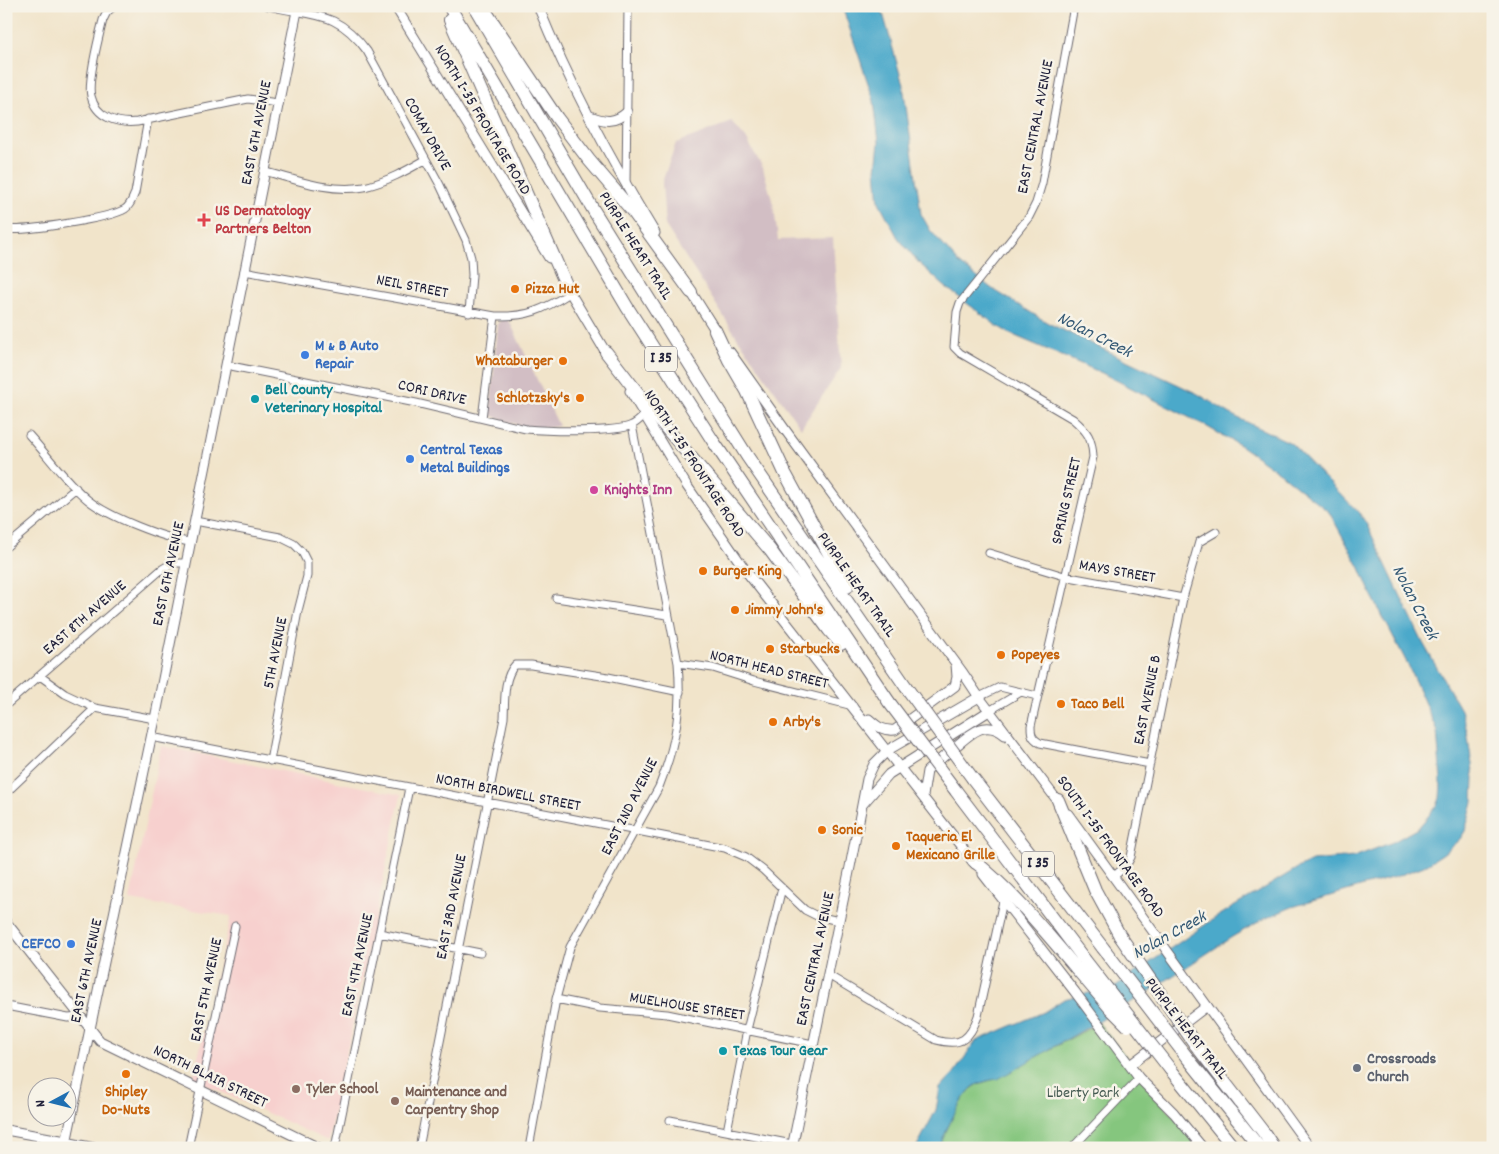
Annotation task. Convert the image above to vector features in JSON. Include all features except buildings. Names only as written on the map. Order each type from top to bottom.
[{"type":"highway","points":[[445,6],[569,291]]},
{"type":"highway","name":"I 35","points":[[450,6],[627,307],[713,441],[889,702],[956,791],[1080,964]]},
{"type":"highway","name":"PURPLE HEART TRAIL","points":[[474,6],[594,210],[747,456],[906,687],[973,779],[1186,1056],[1260,1148]]},
{"type":"highway","points":[[482,6],[572,138],[634,213],[691,292]]},
{"type":"highway","points":[[715,330],[729,360],[747,390],[794,491],[880,649]]},
{"type":"highway","points":[[606,352],[655,415],[750,525],[828,630],[868,672]]},
{"type":"highway","points":[[1058,800],[1095,890],[1120,936],[1195,1044],[1274,1148]]},
{"type":"highway","points":[[973,860],[992,875],[1080,964],[1111,1009],[1167,1066],[1234,1148]]},
{"type":"main road","name":"NORTH I-35 FRONTAGE ROAD","points":[[395,6],[687,486],[773,607],[900,766]]},
{"type":"main road","points":[[538,6],[564,65],[626,186],[715,330],[766,404],[989,711]]},
{"type":"main road","name":"EAST 6TH AVENUE","points":[[66,1144],[155,719],[298,8]]},
{"type":"main road","points":[[590,116],[602,121],[612,122],[627,112]]},
{"type":"main road","points":[[853,706],[880,729],[895,730],[954,686],[957,677],[956,664]]},
{"type":"main road","name":"EAST CENTRAL AVENUE","points":[[792,1146],[839,921],[866,779],[874,764],[888,750],[979,697]]},
{"type":"main road","name":"EAST CENTRAL AVENUE","points":[[862,805],[880,784],[900,766],[989,711]]},
{"type":"main road","name":"SOUTH I-35 FRONTAGE ROAD","points":[[989,711],[1058,800],[1310,1148]]},
{"type":"main road","points":[[923,796],[927,771],[972,732],[984,728],[994,728],[1003,733],[1022,753]]},
{"type":"main road","points":[[900,766],[1003,901],[1076,992],[1139,1078],[1174,1113],[1203,1148]]},
{"type":"main road","name":"NORTH BLAIR STREET","points":[[6,922],[100,1040],[200,1089],[307,1145],[319,1148]]},
{"type":"main road","points":[[1130,1065],[1207,1006]]},
{"type":"main road","points":[[6,1130],[66,1144]]},
{"type":"street","points":[[114,6],[107,12],[103,20],[90,89],[91,96],[100,112],[110,119],[126,123],[148,120],[248,99],[278,103]]},
{"type":"street","name":"COMAY DRIVE","points":[[268,6],[298,8],[333,21],[357,37],[368,51],[456,218],[471,258],[472,292],[469,312]]},
{"type":"street","points":[[626,186],[628,6]]},
{"type":"street","name":"EAST CENTRAL AVENUE","points":[[954,347],[957,312],[960,303],[1016,235],[1036,203],[1044,174],[1074,6]]},
{"type":"street","points":[[6,229],[39,228],[110,214],[125,209],[132,201],[135,193],[148,120]]},
{"type":"street","points":[[264,171],[306,182],[351,188],[376,184],[409,170],[425,160]]},
{"type":"street","name":"NEIL STREET","points":[[244,271],[495,316],[520,316],[541,310],[569,291]]},
{"type":"street","points":[[482,418],[495,316]]},
{"type":"street","name":"SPRING STREET","points":[[954,347],[960,353],[1073,419],[1085,430],[1092,442],[1092,458],[1037,696],[1031,731],[1034,739],[1040,743],[1150,764]]},
{"type":"street","name":"CORI DRIVE","points":[[226,365],[416,402],[510,426],[541,431],[617,429],[632,425]]},
{"type":"street","points":[[632,425],[644,415]]},
{"type":"street","name":"EAST 2ND AVENUE","points":[[529,1148],[556,999],[570,947],[659,787],[669,759],[679,713],[678,663],[667,614],[632,425]]},
{"type":"street","points":[[29,434],[76,488],[103,511],[176,540],[190,542]]},
{"type":"street","points":[[6,547],[76,488]]},
{"type":"street","name":"5TH AVENUE","points":[[195,521],[280,537],[294,544],[302,552],[307,562],[307,576],[298,611],[270,761]]},
{"type":"street","name":"EAST AVENUE B","points":[[1113,876],[1126,866],[1131,857],[1183,598],[1199,542],[1216,532]]},
{"type":"street","name":"MAYS STREET","points":[[989,553],[1064,576],[1183,598]]},
{"type":"street","name":"EAST 8TH AVENUE","points":[[6,705],[162,569],[172,564],[186,563]]},
{"type":"street","points":[[556,598],[667,614]]},
{"type":"street","name":"NORTH HEAD STREET","points":[[678,663],[713,668],[754,681],[853,706]]},
{"type":"street","name":"EAST 3RD AVENUE","points":[[419,1148],[504,718],[505,695],[510,671],[515,665],[531,665],[608,676],[680,692]]},
{"type":"street","points":[[40,676],[66,694],[96,708],[155,719]]},
{"type":"street","name":"EAST CENTRAL AVENUE","points":[[979,697],[1000,687],[1037,696]]},
{"type":"street","name":"EAST CENTRAL AVENUE","points":[[989,711],[1021,692]]},
{"type":"street","points":[[6,793],[96,708]]},
{"type":"street","name":"NORTH BIRDWELL STREET","points":[[151,738],[725,848],[746,858],[763,870],[805,910],[817,916],[839,921]]},
{"type":"street","name":"EAST 4TH AVENUE","points":[[335,1148],[409,788]]},
{"type":"street","points":[[727,1131],[747,1030],[782,888]]},
{"type":"street","points":[[828,975],[936,1040],[946,1043],[959,1042],[971,1033],[978,1016],[1003,901]]},
{"type":"street","name":"EAST 5TH AVENUE","points":[[188,1148],[234,926]]},
{"type":"street","points":[[378,933],[480,953]]},
{"type":"street","name":"MUELHOUSE STREET","points":[[556,999],[600,1008],[667,1014],[813,1044]]},
{"type":"street","points":[[6,1006],[68,1018],[80,1017]]},
{"type":"street","points":[[1072,1148],[1139,1078]]},
{"type":"street","points":[[670,1120],[792,1146]]},
{"type":"street","points":[[66,1144],[99,1148]]},
{"type":"shaded area","points":[[732,122],[746,138],[763,168],[774,207],[778,240],[833,238],[841,368],[801,428],[737,337],[665,225],[662,182],[676,143]]},
{"type":"shaded area","points":[[503,319],[509,320],[559,426],[547,428],[521,426],[490,415],[498,324]]},
{"type":"shaded area","points":[[161,746],[401,795],[328,1141],[193,1079],[231,916],[130,900]]},
{"type":"green space","name":"Liberty Park","points":[[1099,1023],[1199,1148],[939,1148],[959,1106],[974,1087],[1002,1076]]},
{"type":"water","points":[[842,6],[881,6],[903,85],[921,214],[930,230],[959,263],[991,288],[1048,323],[1198,394],[1234,416],[1291,443],[1360,514],[1423,643],[1461,710],[1467,731],[1474,778],[1473,802],[1465,831],[1460,839],[1444,853],[1424,866],[1398,876],[1292,907],[1262,920],[1232,937],[1144,995],[998,1079],[975,1086],[967,1093],[958,1108],[939,1148],[916,1148],[936,1110],[940,1088],[954,1073],[976,1041],[1044,1012],[1064,999],[1114,987],[1215,918],[1312,861],[1354,857],[1393,842],[1418,828],[1437,806],[1440,798],[1441,782],[1437,731],[1406,661],[1370,592],[1360,568],[1329,512],[1280,473],[1241,446],[1204,425],[1102,373],[1013,335],[997,326],[943,285],[919,263],[898,238],[879,202],[876,170],[879,142],[874,101]]},
{"type":"place","name":"US Dermatology Partners Belton","points":[[204,220]]},
{"type":"place","name":"Pizza Hut","points":[[515,289]]},
{"type":"place","name":"M & B Auto Repair","points":[[305,355]]},
{"type":"place","name":"Whataburger","points":[[563,361]]},
{"type":"place","name":"Schlotzsky's","points":[[580,398]]},
{"type":"place","name":"Bell County Veterinary Hospital","points":[[255,399]]},
{"type":"place","name":"Central Texas Metal Buildings","points":[[410,459]]},
{"type":"place","name":"Knights Inn","points":[[594,490]]},
{"type":"place","name":"Burger King","points":[[703,571]]},
{"type":"place","name":"Jimmy John's","points":[[735,610]]},
{"type":"place","name":"Starbucks","points":[[770,649]]},
{"type":"place","name":"Popeyes","points":[[1001,655]]},
{"type":"place","name":"Taco Bell","points":[[1061,704]]},
{"type":"place","name":"Arby's","points":[[773,722]]},
{"type":"place","name":"Sonic","points":[[822,830]]},
{"type":"place","name":"Taqueria El Mexicano Grille","points":[[896,846]]},
{"type":"place","name":"CEFCO","points":[[71,944]]},
{"type":"place","name":"Texas Tour Gear","points":[[723,1051]]},
{"type":"place","name":"Crossroads Church","points":[[1357,1068]]},
{"type":"place","name":"Shipley Do-Nuts","points":[[126,1074]]},
{"type":"place","name":"Tyler School","points":[[296,1089]]},
{"type":"place","name":"Maintenance and Carpentry Shop","points":[[395,1101]]},
{"type":"water label","name":"Nolan Creek","points":[[1094,336]]},
{"type":"water label","name":"Nolan Creek","points":[[1414,603]]},
{"type":"water label","name":"Nolan Creek","points":[[1170,936]]}]
